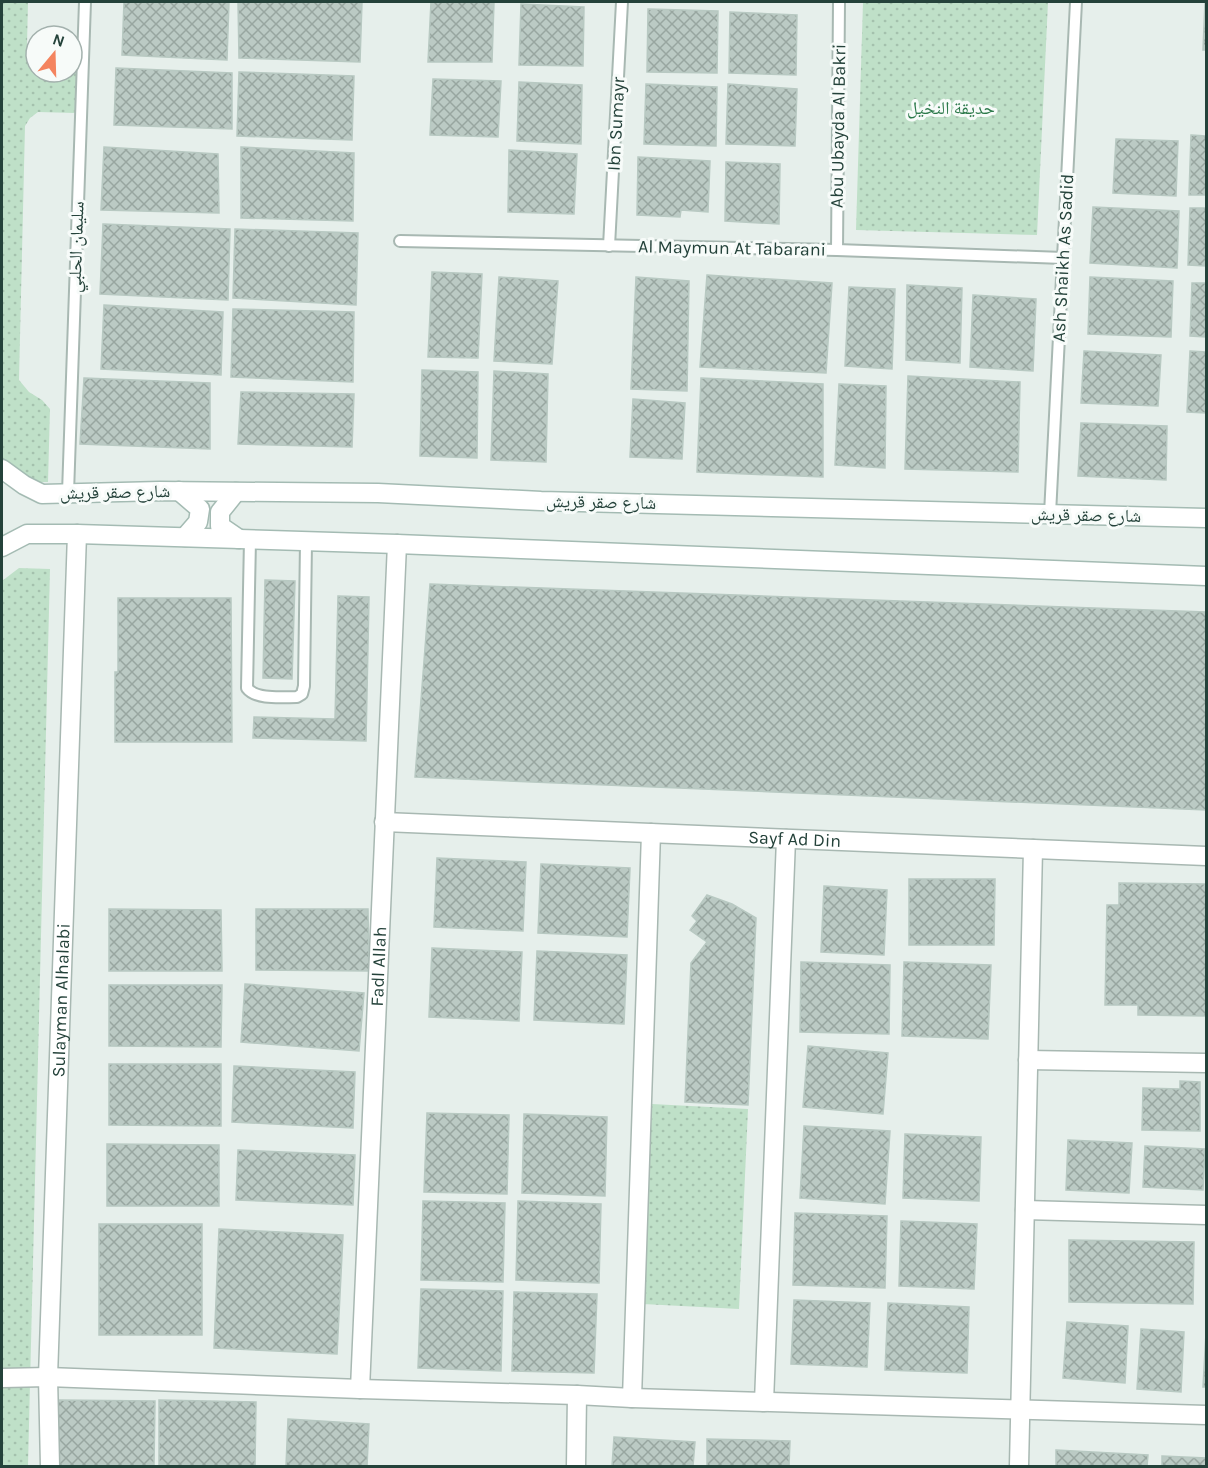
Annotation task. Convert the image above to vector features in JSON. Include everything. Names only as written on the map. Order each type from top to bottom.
[{"type":"street","name":"شارع صقر قريش","points":[[2,469],[24,485],[42,494],[179,491],[378,493],[542,501],[1206,518]]},
{"type":"street","points":[[179,491],[200,509],[198,522],[185,537]]},
{"type":"street","points":[[236,492],[220,512],[220,526],[244,539]]},
{"type":"street","points":[[2,547],[27,534],[77,534],[397,544],[1206,576]]},
{"type":"street","name":"Sulayman Alhalabi","points":[[50,1467],[48,1377],[77,534]]},
{"type":"street","name":"Fadl Allah","points":[[360,1389],[397,544]]},
{"type":"street","name":"Sayf Ad Din","points":[[384,822],[1206,856]]},
{"type":"street","points":[[632,1398],[651,834]]},
{"type":"street","points":[[764,1402],[786,839]]},
{"type":"street","points":[[1018,1467],[1033,849]]},
{"type":"street","points":[[1028,1060],[1206,1063]]},
{"type":"street","points":[[1025,1210],[1206,1215]]},
{"type":"street","points":[[2,1378],[48,1377],[632,1398],[1206,1415]]},
{"type":"street","points":[[576,1467],[577,1395]]},
{"type":"lane","name":"سليمان الحلبي","points":[[68,493],[85,2]]},
{"type":"lane","name":"Ibn Sumayr","points":[[609,246],[622,2]]},
{"type":"lane","name":"Abu Ubayda Al Bakri","points":[[837,250],[839,2]]},
{"type":"lane","name":"Ash Shaikh As Sadid","points":[[1050,514],[1076,2]]},
{"type":"lane","name":"Al Maymun At Tabarani","points":[[400,241],[837,250],[1063,258]]},
{"type":"lane","points":[[244,539],[247,688],[258,696],[297,698],[302,694],[304,686],[306,542]]},
{"type":"green space","points":[[2,2],[28,2],[27,24],[24,24],[24,84],[76,84],[75,113],[38,112],[25,126],[19,380],[29,392],[42,400],[50,409],[48,482],[27,482],[2,460]]},
{"type":"green space","name":"حديقة النخيل","points":[[863,2],[1048,2],[1037,235],[856,230]]},
{"type":"green space","points":[[19,568],[50,569],[28,1466],[2,1466],[2,581]]},
{"type":"green space","points":[[652,1104],[748,1109],[739,1309],[643,1304]]},
{"type":"building","points":[[124,2],[229,2],[227,60],[122,55]]},
{"type":"building","points":[[238,2],[362,2],[360,62],[239,58]]},
{"type":"building","points":[[431,2],[494,2],[492,62],[428,62]]},
{"type":"building","points":[[1205,2],[1206,50],[1203,50]]},
{"type":"building","points":[[521,4],[584,7],[583,66],[519,65]]},
{"type":"building","points":[[648,9],[718,11],[717,73],[647,72]]},
{"type":"building","points":[[730,12],[797,15],[796,75],[729,73]]},
{"type":"building","points":[[116,68],[232,73],[232,129],[114,125]]},
{"type":"building","points":[[239,72],[354,76],[352,140],[237,136]]},
{"type":"building","points":[[433,79],[501,81],[498,137],[430,135]]},
{"type":"building","points":[[519,82],[582,85],[581,144],[517,141]]},
{"type":"building","points":[[646,84],[717,87],[716,146],[644,144]]},
{"type":"building","points":[[728,84],[797,89],[795,146],[726,144]]},
{"type":"building","points":[[1191,135],[1206,136],[1206,195],[1189,195]]},
{"type":"building","points":[[1116,139],[1178,141],[1176,196],[1113,193]]},
{"type":"building","points":[[104,147],[218,154],[219,213],[101,210]]},
{"type":"building","points":[[241,147],[354,153],[353,221],[241,218]]},
{"type":"building","points":[[509,150],[577,154],[574,214],[508,212]]},
{"type":"building","points":[[638,157],[710,161],[708,212],[681,210],[680,217],[637,215]]},
{"type":"building","points":[[726,162],[780,164],[779,224],[725,221]]},
{"type":"building","points":[[1093,207],[1179,211],[1177,268],[1090,263]]},
{"type":"building","points":[[1190,208],[1206,208],[1206,266],[1188,265]]},
{"type":"building","points":[[103,224],[230,229],[228,300],[100,294]]},
{"type":"building","points":[[235,229],[358,233],[356,305],[233,298]]},
{"type":"building","points":[[432,272],[482,274],[478,358],[428,357]]},
{"type":"building","points":[[707,275],[832,283],[826,373],[700,367]]},
{"type":"building","points":[[499,277],[558,281],[552,364],[494,361]]},
{"type":"building","points":[[636,277],[689,281],[687,391],[631,389]]},
{"type":"building","points":[[1090,277],[1173,281],[1171,337],[1088,334]]},
{"type":"building","points":[[1192,283],[1206,283],[1206,337],[1190,336]]},
{"type":"building","points":[[907,285],[962,288],[960,363],[906,360]]},
{"type":"building","points":[[849,287],[895,289],[892,369],[845,366]]},
{"type":"building","points":[[973,295],[1036,299],[1033,371],[970,367]]},
{"type":"building","points":[[104,305],[223,312],[221,375],[101,369]]},
{"type":"building","points":[[233,309],[354,312],[353,382],[231,377]]},
{"type":"building","points":[[1084,351],[1161,355],[1158,406],[1081,403]]},
{"type":"building","points":[[1190,351],[1206,352],[1206,413],[1187,412]]},
{"type":"building","points":[[422,370],[478,372],[477,458],[420,456]]},
{"type":"building","points":[[494,371],[548,374],[546,462],[491,460]]},
{"type":"building","points":[[908,376],[1020,382],[1018,472],[905,469]]},
{"type":"building","points":[[84,378],[210,383],[210,449],[80,444]]},
{"type":"building","points":[[701,378],[823,384],[823,477],[697,472]]},
{"type":"building","points":[[839,384],[886,386],[885,468],[835,465]]},
{"type":"building","points":[[241,392],[354,394],[352,447],[238,444]]},
{"type":"building","points":[[633,399],[685,403],[682,459],[630,457]]},
{"type":"building","points":[[1081,423],[1167,426],[1166,480],[1078,476]]},
{"type":"building","points":[[265,580],[295,581],[292,679],[263,678]]},
{"type":"building","points":[[430,584],[1206,612],[1206,810],[415,777]]},
{"type":"building","points":[[338,596],[369,597],[366,741],[253,738],[254,717],[335,719]]},
{"type":"building","points":[[118,598],[231,598],[232,742],[115,742]]},
{"type":"building","points":[[437,858],[526,862],[523,931],[434,927]]},
{"type":"building","points":[[541,864],[630,868],[627,937],[538,933]]},
{"type":"building","points":[[909,879],[995,879],[994,945],[909,945]]},
{"type":"building","points":[[1119,883],[1206,884],[1206,1016],[1138,1015],[1138,1005],[1105,1005],[1107,905],[1119,905]]},
{"type":"building","points":[[824,886],[887,890],[884,955],[821,952]]},
{"type":"building","points":[[707,895],[732,904],[756,918],[748,1105],[685,1102],[691,963],[707,942],[690,930],[697,921],[692,916]]},
{"type":"building","points":[[109,909],[221,910],[222,971],[109,971]]},
{"type":"building","points":[[256,909],[368,909],[369,971],[256,970]]},
{"type":"building","points":[[432,948],[522,952],[519,1021],[429,1017]]},
{"type":"building","points":[[537,951],[627,955],[624,1024],[534,1020]]},
{"type":"building","points":[[801,962],[890,965],[889,1034],[800,1032]]},
{"type":"building","points":[[904,962],[991,965],[988,1039],[902,1036]]},
{"type":"building","points":[[245,984],[364,993],[359,1051],[241,1042]]},
{"type":"building","points":[[109,985],[222,985],[221,1047],[109,1046]]},
{"type":"building","points":[[808,1046],[888,1053],[883,1114],[803,1107]]},
{"type":"building","points":[[109,1064],[221,1064],[221,1126],[109,1125]]},
{"type":"building","points":[[234,1066],[355,1072],[353,1128],[232,1122]]},
{"type":"building","points":[[1180,1081],[1200,1082],[1200,1131],[1142,1130],[1143,1088],[1180,1089]]},
{"type":"building","points":[[427,1113],[509,1115],[507,1194],[424,1192]]},
{"type":"building","points":[[524,1114],[607,1117],[605,1196],[522,1193]]},
{"type":"building","points":[[804,1126],[890,1131],[885,1204],[800,1198]]},
{"type":"building","points":[[905,1134],[981,1137],[979,1201],[903,1198]]},
{"type":"building","points":[[1068,1140],[1132,1143],[1129,1193],[1066,1190]]},
{"type":"building","points":[[107,1144],[219,1145],[219,1206],[107,1206]]},
{"type":"building","points":[[1145,1146],[1205,1149],[1203,1190],[1143,1187]]},
{"type":"building","points":[[238,1150],[355,1155],[353,1205],[236,1200]]},
{"type":"building","points":[[423,1201],[505,1203],[503,1282],[421,1280]]},
{"type":"building","points":[[518,1201],[601,1204],[599,1283],[516,1280]]},
{"type":"building","points":[[795,1213],[887,1216],[885,1288],[793,1285]]},
{"type":"building","points":[[901,1221],[977,1224],[974,1289],[899,1286]]},
{"type":"building","points":[[99,1224],[202,1224],[202,1335],[99,1335]]},
{"type":"building","points":[[219,1229],[343,1235],[337,1354],[214,1348]]},
{"type":"building","points":[[1069,1240],[1194,1242],[1193,1304],[1069,1302]]},
{"type":"building","points":[[421,1289],[503,1291],[501,1371],[418,1368]]},
{"type":"building","points":[[514,1292],[597,1294],[594,1373],[512,1371]]},
{"type":"building","points":[[794,1300],[870,1303],[867,1367],[791,1364]]},
{"type":"building","points":[[888,1303],[969,1307],[967,1373],[885,1370]]},
{"type":"building","points":[[1067,1322],[1128,1326],[1125,1383],[1063,1378]]},
{"type":"building","points":[[1141,1329],[1184,1332],[1181,1392],[1137,1389]]},
{"type":"building","points":[[1206,1333],[1206,1387],[1203,1387]]},
{"type":"building","points":[[58,1400],[155,1401],[154,1466],[58,1466]]},
{"type":"building","points":[[159,1400],[256,1402],[255,1466],[159,1466]]},
{"type":"building","points":[[288,1419],[369,1424],[367,1466],[286,1466]]},
{"type":"building","points":[[614,1437],[695,1442],[693,1466],[612,1466]]},
{"type":"building","points":[[707,1439],[790,1441],[789,1466],[707,1466]]},
{"type":"building","points":[[1056,1450],[1148,1455],[1147,1466],[1056,1466]]},
{"type":"building","points":[[1162,1456],[1206,1458],[1206,1466],[1162,1466]]}]
